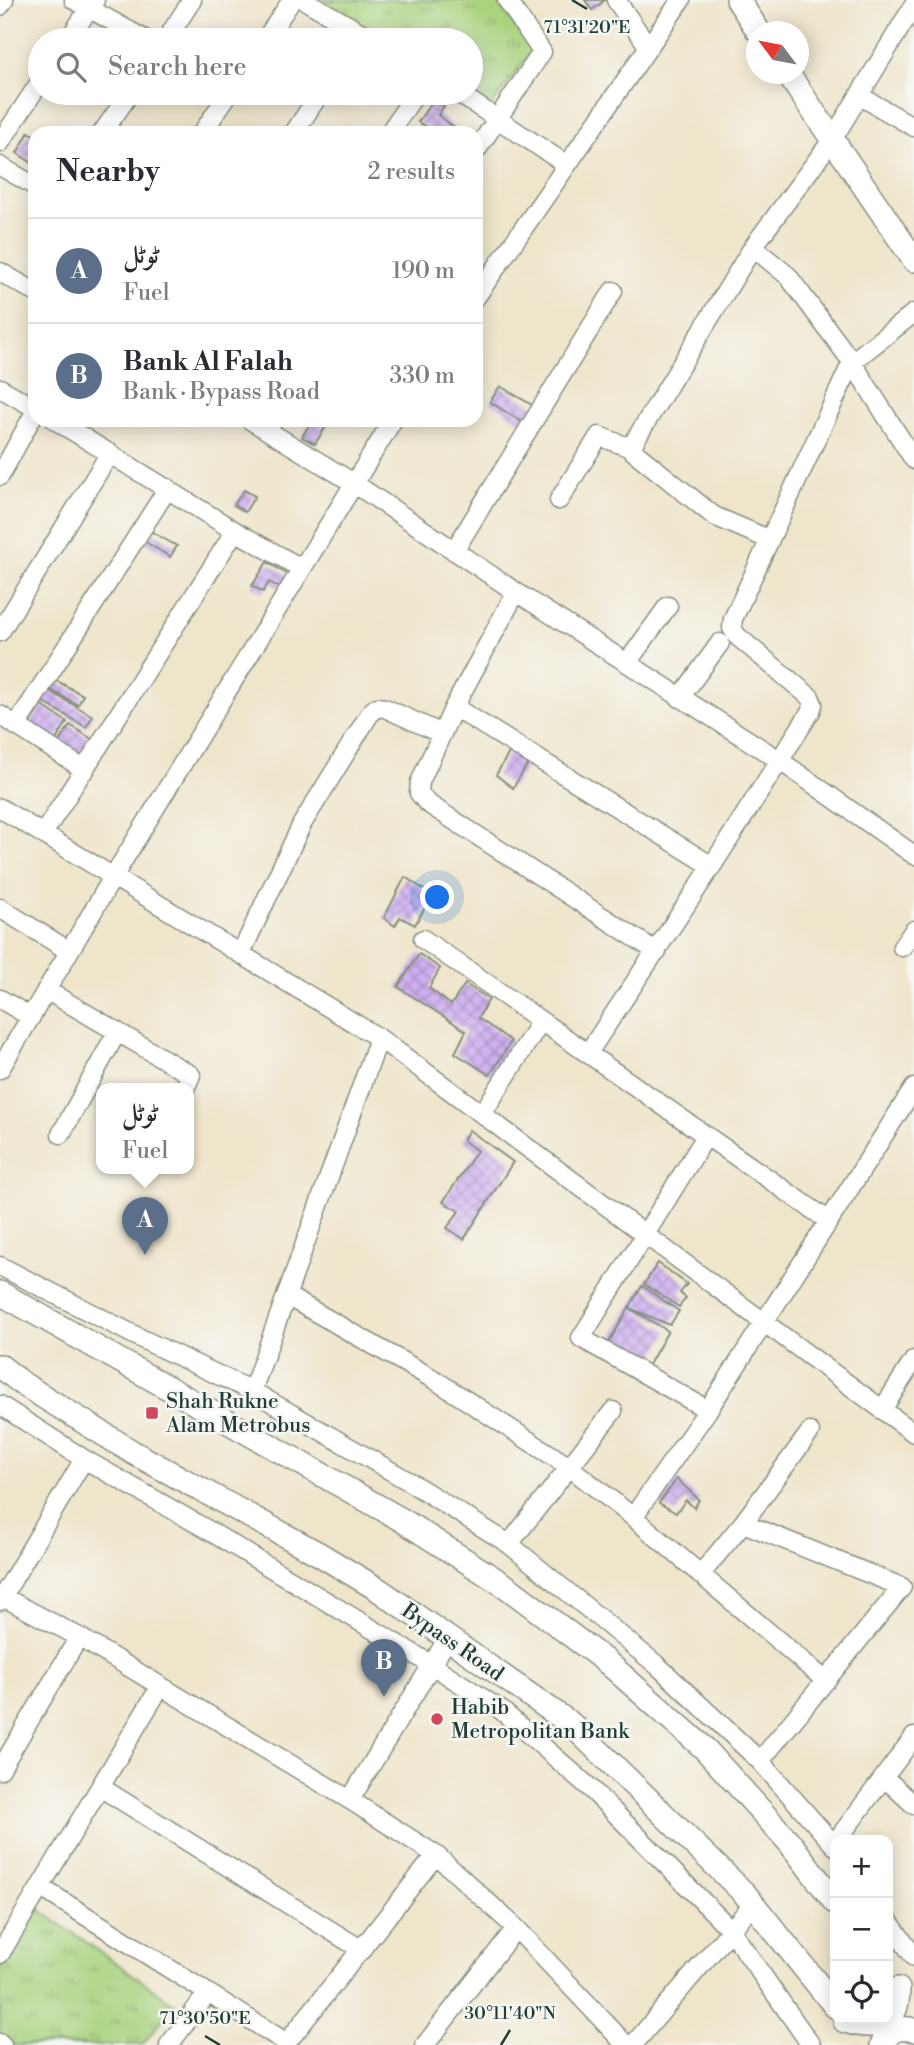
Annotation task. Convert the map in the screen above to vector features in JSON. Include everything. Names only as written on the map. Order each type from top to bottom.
[{"type":"main road","points":[[738,0],[752,21]]},
{"type":"main road","points":[[795,84],[914,260]]},
{"type":"main road","points":[[0,1293],[402,1520],[508,1587],[608,1663],[705,1749],[790,1843],[832,1898]]},
{"type":"main road","name":"Bypass Road","points":[[0,1366],[23,1384],[134,1453],[379,1590],[571,1724],[753,1904],[830,2001]]},
{"type":"main road","points":[[893,1981],[896,2010],[893,2014]]},
{"type":"main road","points":[[893,1981],[914,2014]]},
{"type":"main road","name":"Bypass Road","points":[[847,2024],[860,2045]]},
{"type":"main road","points":[[882,2045],[887,2035],[894,2030],[914,2030]]},
{"type":"street","points":[[0,6],[4,0]]},
{"type":"street","points":[[174,28],[192,0]]},
{"type":"street","points":[[272,28],[292,0]]},
{"type":"street","points":[[304,0],[348,28]]},
{"type":"street","points":[[483,141],[542,52],[507,0]]},
{"type":"street","points":[[616,0],[648,46]]},
{"type":"street","points":[[483,287],[681,0]]},
{"type":"street","points":[[628,447],[634,442],[752,247],[832,140],[909,26],[913,2]]},
{"type":"street","points":[[74,28],[86,3],[127,28]]},
{"type":"street","points":[[860,96],[914,127]]},
{"type":"street","points":[[0,143],[28,100]]},
{"type":"street","points":[[107,126],[122,105]]},
{"type":"street","points":[[207,126],[221,105]]},
{"type":"street","points":[[298,126],[312,105]]},
{"type":"street","points":[[394,126],[408,105]]},
{"type":"street","points":[[476,105],[567,165]]},
{"type":"street","points":[[0,166],[28,182]]},
{"type":"street","points":[[752,247],[788,276],[852,362],[914,460]]},
{"type":"street","points":[[0,272],[28,288]]},
{"type":"street","points":[[454,551],[613,291]]},
{"type":"street","points":[[588,1053],[657,952],[811,711],[813,704],[810,697],[737,636],[732,628],[733,619],[852,362],[914,313]]},
{"type":"street","points":[[0,388],[28,406]]},
{"type":"street","points":[[0,476],[28,423]]},
{"type":"street","points":[[67,427],[235,531],[301,568]]},
{"type":"street","points":[[261,427],[355,484],[516,592],[779,760],[914,855]]},
{"type":"street","points":[[0,1069],[113,877],[389,427]]},
{"type":"street","points":[[559,500],[599,436],[628,447],[714,516],[768,539]]},
{"type":"street","points":[[0,632],[110,453]]},
{"type":"street","points":[[16,726],[168,488]]},
{"type":"street","points":[[43,834],[235,531]]},
{"type":"street","points":[[516,592],[454,707],[420,782],[419,793],[427,803],[657,952]]},
{"type":"street","points":[[627,663],[667,606]]},
{"type":"street","points":[[680,698],[720,643]]},
{"type":"street","points":[[241,953],[302,824],[371,712],[377,707],[385,708],[442,734]]},
{"type":"street","points":[[454,707],[712,866]]},
{"type":"street","points":[[0,715],[85,770]]},
{"type":"street","points":[[0,808],[379,1038],[914,1433]]},
{"type":"street","points":[[0,908],[69,951]]},
{"type":"street","points":[[902,947],[914,930]]},
{"type":"street","points":[[423,939],[829,1221]]},
{"type":"street","points":[[47,990],[191,1076],[188,1083]]},
{"type":"street","points":[[0,999],[31,1017]]},
{"type":"street","points":[[482,1114],[541,1021]]},
{"type":"street","points":[[61,1134],[117,1032]]},
{"type":"street","points":[[252,1391],[379,1038]]},
{"type":"street","points":[[633,1517],[708,1410],[912,1097]]},
{"type":"street","points":[[706,1136],[581,1338],[708,1410]]},
{"type":"street","points":[[0,1266],[144,1340],[252,1391],[410,1482],[509,1544],[658,1666],[760,1761],[830,1838]]},
{"type":"street","points":[[287,1296],[435,1380],[568,1466],[633,1517],[826,1681]]},
{"type":"street","points":[[882,1410],[914,1360]]},
{"type":"street","points":[[2,1410],[208,1530],[432,1665],[501,1710],[589,1787],[730,1929],[811,2045]]},
{"type":"street","points":[[509,1544],[613,1411]]},
{"type":"street","points":[[700,1575],[743,1523],[810,1432]]},
{"type":"street","points":[[84,1459],[1,1599],[79,1637],[350,1800],[436,1856],[516,1928],[626,2045]]},
{"type":"street","points":[[743,1523],[902,1587],[760,1761]]},
{"type":"street","points":[[0,1770],[79,1637]]},
{"type":"street","points":[[350,1800],[448,1638]]},
{"type":"street","points":[[0,1954],[160,1687]]},
{"type":"street","points":[[841,1835],[914,1737]]},
{"type":"street","points":[[884,1777],[914,1805]]},
{"type":"street","points":[[100,1787],[362,1950]]},
{"type":"street","points":[[40,1887],[286,2044],[436,1856]]},
{"type":"street","points":[[633,2045],[753,1904]]},
{"type":"street","points":[[893,1927],[914,1957]]},
{"type":"street","points":[[425,2045],[516,1928]]},
{"type":"street","points":[[169,2045],[207,1994]]},
{"type":"green space","points":[[304,0],[497,0],[532,51],[486,113],[480,105],[483,105],[483,28],[348,28]]},
{"type":"green space","points":[[30,1903],[175,2004],[142,2045],[0,2045],[0,1953]]},
{"type":"building","points":[[585,0],[605,0],[592,10]]},
{"type":"building","points":[[430,105],[442,105],[438,115],[452,126],[425,126],[418,122]]},
{"type":"building","points":[[28,134],[28,160],[17,153]]},
{"type":"building","points":[[500,386],[537,408],[527,425],[490,402]]},
{"type":"building","points":[[308,427],[326,427],[315,444],[302,437]]},
{"type":"building","points":[[244,490],[255,496],[245,512],[234,505]]},
{"type":"building","points":[[150,531],[177,546],[170,557],[144,541]]},
{"type":"building","points":[[267,562],[293,578],[285,591],[269,582],[263,592],[252,586]]},
{"type":"building","points":[[55,680],[83,695],[78,705],[49,689]]},
{"type":"building","points":[[49,691],[93,716],[86,727],[43,702]]},
{"type":"building","points":[[41,705],[67,722],[54,743],[28,726]]},
{"type":"building","points":[[70,725],[98,743],[84,763],[57,745]]},
{"type":"building","points":[[510,751],[529,762],[513,788],[496,775]]},
{"type":"building","points":[[405,877],[432,895],[415,925],[400,917],[395,926],[384,918]]},
{"type":"building","points":[[419,954],[440,968],[429,988],[451,1005],[465,984],[489,999],[478,1018],[511,1041],[490,1075],[455,1053],[466,1031],[398,987]]},
{"type":"building","points":[[469,1130],[513,1162],[464,1239],[447,1228],[459,1211],[443,1202],[477,1151],[463,1140]]},
{"type":"building","points":[[658,1263],[687,1284],[680,1293],[686,1298],[679,1307],[644,1284]]},
{"type":"building","points":[[642,1286],[679,1311],[670,1325],[629,1308]]},
{"type":"building","points":[[629,1308],[668,1331],[646,1370],[606,1347]]},
{"type":"building","points":[[677,1479],[699,1500],[694,1508],[686,1500],[676,1513],[659,1503]]},
{"type":"place","name":"ٹوٹل","points":[[145,1255]]},
{"type":"place","name":"Shah Rukne Alam Metrobus","points":[[152,1413]]},
{"type":"place","name":"Bank Al Falah","points":[[384,1697]]},
{"type":"place","name":"Habib Metropolitan Bank","points":[[437,1719]]}]
